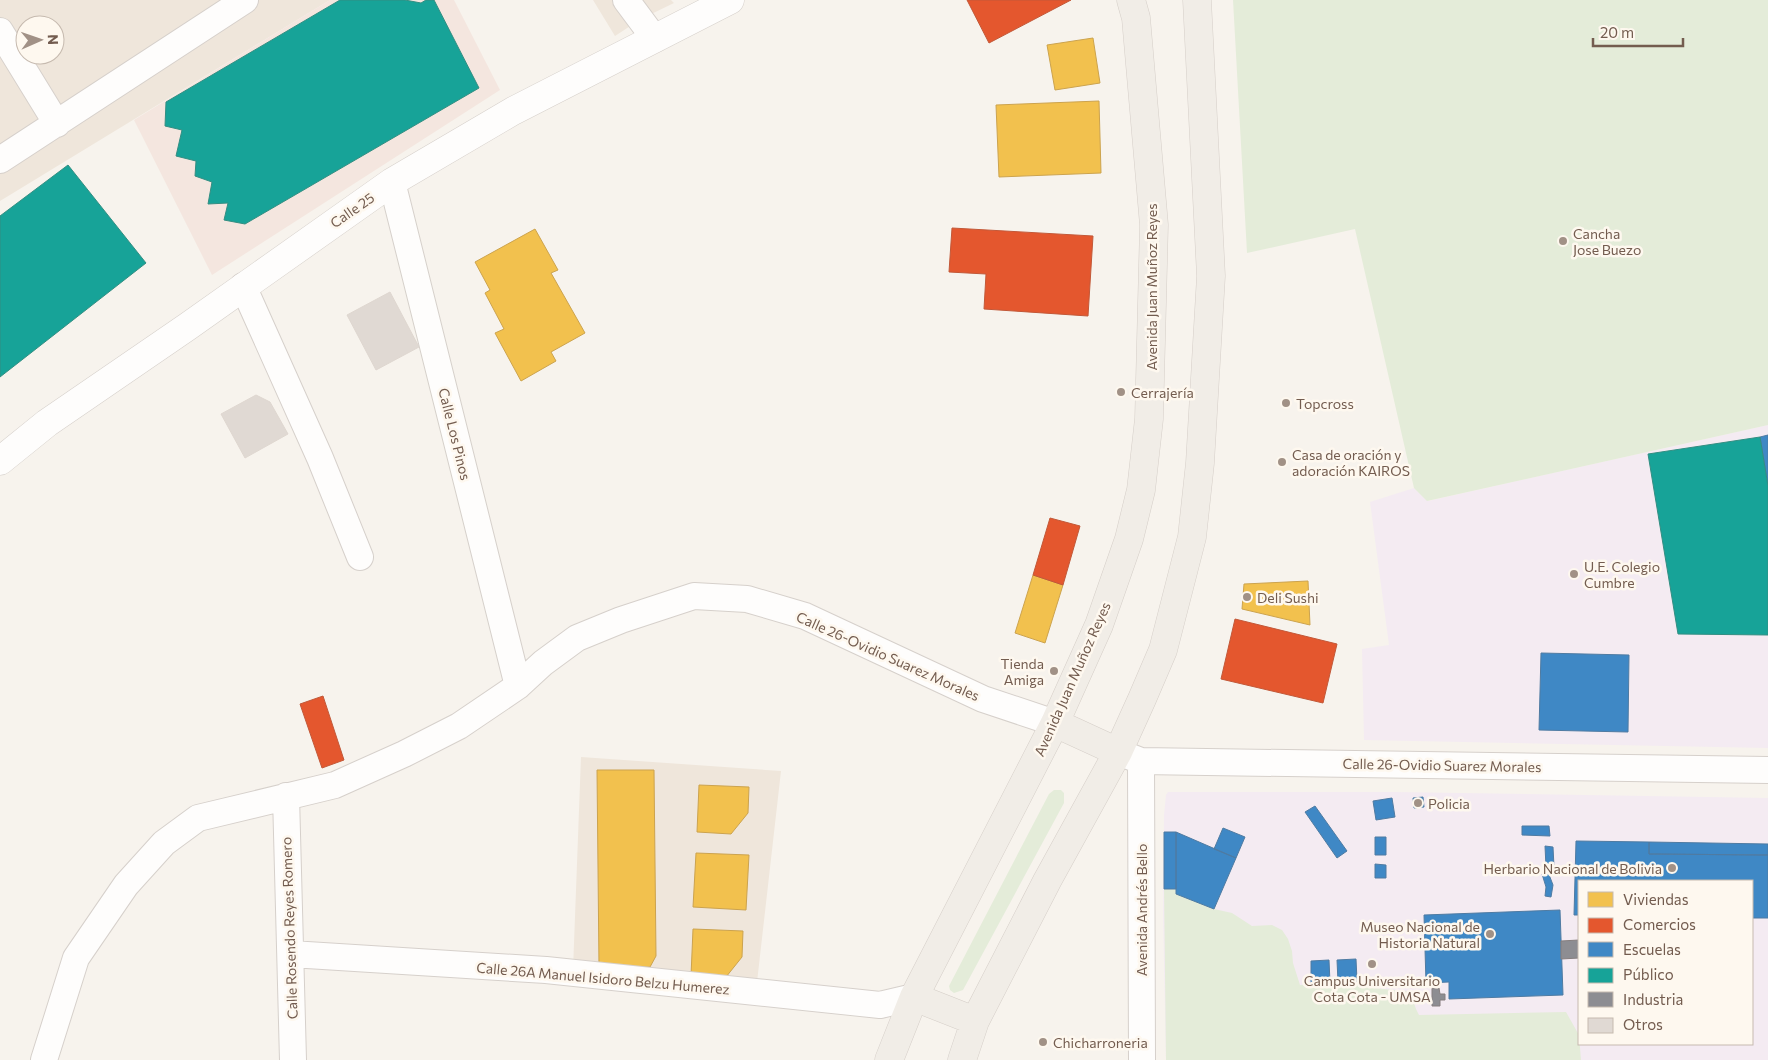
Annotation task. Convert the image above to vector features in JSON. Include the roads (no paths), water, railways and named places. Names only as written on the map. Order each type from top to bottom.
[{"type":"main road","name":"Avenida Juan Muñoz Reyes","points":[[889,1060],[914,997],[1055,723],[1099,625],[1129,539],[1141,490],[1149,420],[1154,225],[1136,18],[1131,0]]},
{"type":"main road","points":[[962,1060],[975,1021],[1047,881],[1130,756],[1164,650],[1192,537],[1200,463],[1211,276],[1197,0]]},
{"type":"main road","points":[[1055,723],[1130,756]]},
{"type":"main road","points":[[914,997],[975,1021]]},
{"type":"street","points":[[0,160],[245,0]]},
{"type":"street","points":[[626,0],[655,39]]},
{"type":"street","name":"Calle 25","points":[[0,461],[47,423],[392,182],[513,111],[730,0]]},
{"type":"street","points":[[0,31],[57,124]]},
{"type":"street","name":"Calle Los Pinos","points":[[392,182],[518,686]]},
{"type":"street","points":[[243,286],[320,458],[360,557]]},
{"type":"street","name":"Calle 26-Ovidio Suarez Morales","points":[[44,1060],[76,958],[126,885],[164,843],[198,818],[335,785],[404,754],[459,726],[518,686],[543,663],[577,638],[620,620],[694,596],[747,599],[805,616],[983,699],[1055,723]]},
{"type":"street","name":"Calle 26-Ovidio Suarez Morales","points":[[1130,756],[1768,770]]},
{"type":"street","name":"Avenida Andrés Bello","points":[[1130,756],[1142,1060]]},
{"type":"street","name":"Calle Rosendo Reyes Romero","points":[[286,796],[293,1060]]},
{"type":"street","name":"Calle 26A Manuel Isidoro Belzu Humerez","points":[[291,954],[546,970],[880,1005],[914,997]]},
{"type":"place","name":"Cancha Jose Buezo","points":[[1563,241]]},
{"type":"place","name":"Cerrajería","points":[[1121,392]]},
{"type":"place","name":"Topcross","points":[[1286,403]]},
{"type":"place","name":"Casa de oración y adoración KAIROS","points":[[1282,462]]},
{"type":"place","name":"U.E. Colegio Cumbre","points":[[1574,574]]},
{"type":"place","name":"Deli Sushi","points":[[1247,597]]},
{"type":"place","name":"Tienda Amiga","points":[[1054,671]]},
{"type":"place","name":"Policia","points":[[1418,803]]},
{"type":"place","name":"Herbario Nacional de Bolivia","points":[[1672,868]]},
{"type":"place","name":"Museo Nacional de Historia Natural","points":[[1490,934]]},
{"type":"place","name":"Campus Universitario Cota Cota - UMSA","points":[[1372,964]]},
{"type":"place","name":"Chicharroneria","points":[[1043,1042]]}]
